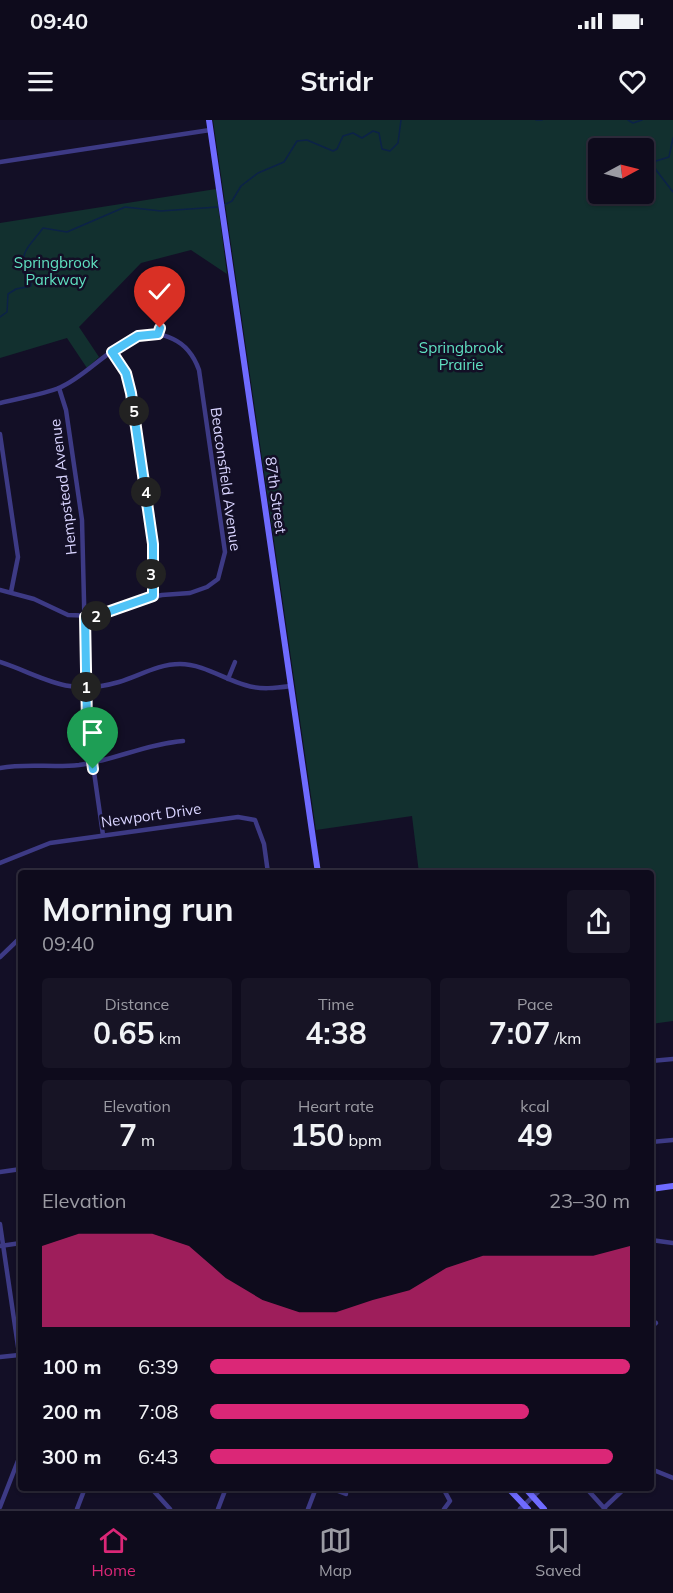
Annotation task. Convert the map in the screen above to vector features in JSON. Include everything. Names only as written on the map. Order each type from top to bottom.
[{"type":"street","name":"87th Street","points":[[209,120],[318,870]]},
{"type":"street","points":[[0,162],[210,130]]},
{"type":"street","points":[[0,403],[59,388],[79,377],[138,336],[158,334],[164,310],[173,301]]},
{"type":"street","name":"Beaconsfield Avenue","points":[[85,617],[96,616],[153,596],[190,593],[207,587],[221,573],[225,552],[196,363],[183,345],[158,334]]},
{"type":"street","points":[[112,352],[126,373],[131,393],[153,544],[153,596]]},
{"type":"street","name":"Hempstead Avenue","points":[[59,388],[66,410],[82,520],[86,688],[92,762],[103,835]]},
{"type":"street","points":[[0,434],[18,563],[11,592]]},
{"type":"street","points":[[0,590],[11,592],[68,615],[85,617]]},
{"type":"street","points":[[0,662],[48,682],[86,688],[112,684],[154,669],[181,664],[208,670],[246,686],[264,688],[291,686]]},
{"type":"street","points":[[228,679],[235,662]]},
{"type":"street","points":[[0,768],[27,764],[68,766],[108,760],[143,746],[183,741]]},
{"type":"street","name":"Newport Drive","points":[[0,863],[50,843],[222,817],[255,820],[264,844],[268,870]]},
{"type":"street","points":[[1,953],[18,939]]},
{"type":"street","points":[[654,1061],[673,1059]]},
{"type":"street","points":[[654,1142],[673,1140]]},
{"type":"street","points":[[0,1172],[18,1169]]},
{"type":"street","points":[[654,1189],[673,1186]]},
{"type":"street","points":[[0,1224],[18,1347]]},
{"type":"street","points":[[654,1241],[673,1244]]},
{"type":"street","points":[[2,1246],[18,1243]]},
{"type":"street","points":[[14,1320],[18,1319]]},
{"type":"street","points":[[0,1357],[18,1354]]},
{"type":"street","points":[[0,1507],[18,1461]]},
{"type":"street","points":[[654,1470],[673,1478]]},
{"type":"street","points":[[77,1509],[84,1491]]},
{"type":"street","points":[[154,1491],[170,1509]]},
{"type":"street","points":[[218,1509],[225,1491]]},
{"type":"street","points":[[308,1509],[315,1491]]},
{"type":"street","points":[[338,1491],[346,1494]]},
{"type":"street","points":[[444,1509],[450,1501],[445,1491]]},
{"type":"street","points":[[510,1491],[524,1508],[539,1491]]},
{"type":"street","points":[[528,1491],[544,1509]]},
{"type":"street","points":[[589,1491],[605,1508],[622,1491]]},
{"type":"green space","name":"Springbrook Prairie","points":[[213,120],[673,120],[673,1021],[654,1024],[654,870],[419,870],[412,816],[316,830]]},
{"type":"green space","name":"Springbrook Parkway","points":[[216,189],[227,274],[191,250],[141,263],[79,327],[99,357],[87,368],[67,338],[0,358],[0,223]]},
{"type":"waterway","points":[[222,206],[232,201],[241,186],[258,173],[284,162],[297,141],[307,140],[333,151],[337,149],[343,136],[353,133],[362,138],[373,131],[379,133],[382,149],[390,151],[398,143],[401,120]]},
{"type":"waterway","points":[[536,120],[542,120]]},
{"type":"waterway","points":[[628,120],[633,123],[642,120]]},
{"type":"waterway","points":[[673,138],[669,157],[656,161],[653,166],[673,192]]},
{"type":"waterway","points":[[0,317],[7,312],[8,294],[16,289],[31,286],[31,281],[23,272],[25,252],[43,228],[67,232],[125,207],[161,211],[218,207]]},
{"type":"route","points":[[93,769],[87,723],[85,617],[96,616],[132,601],[153,596],[151,570],[153,544],[129,381],[122,365],[112,352],[138,336],[158,334],[160,328]]}]
